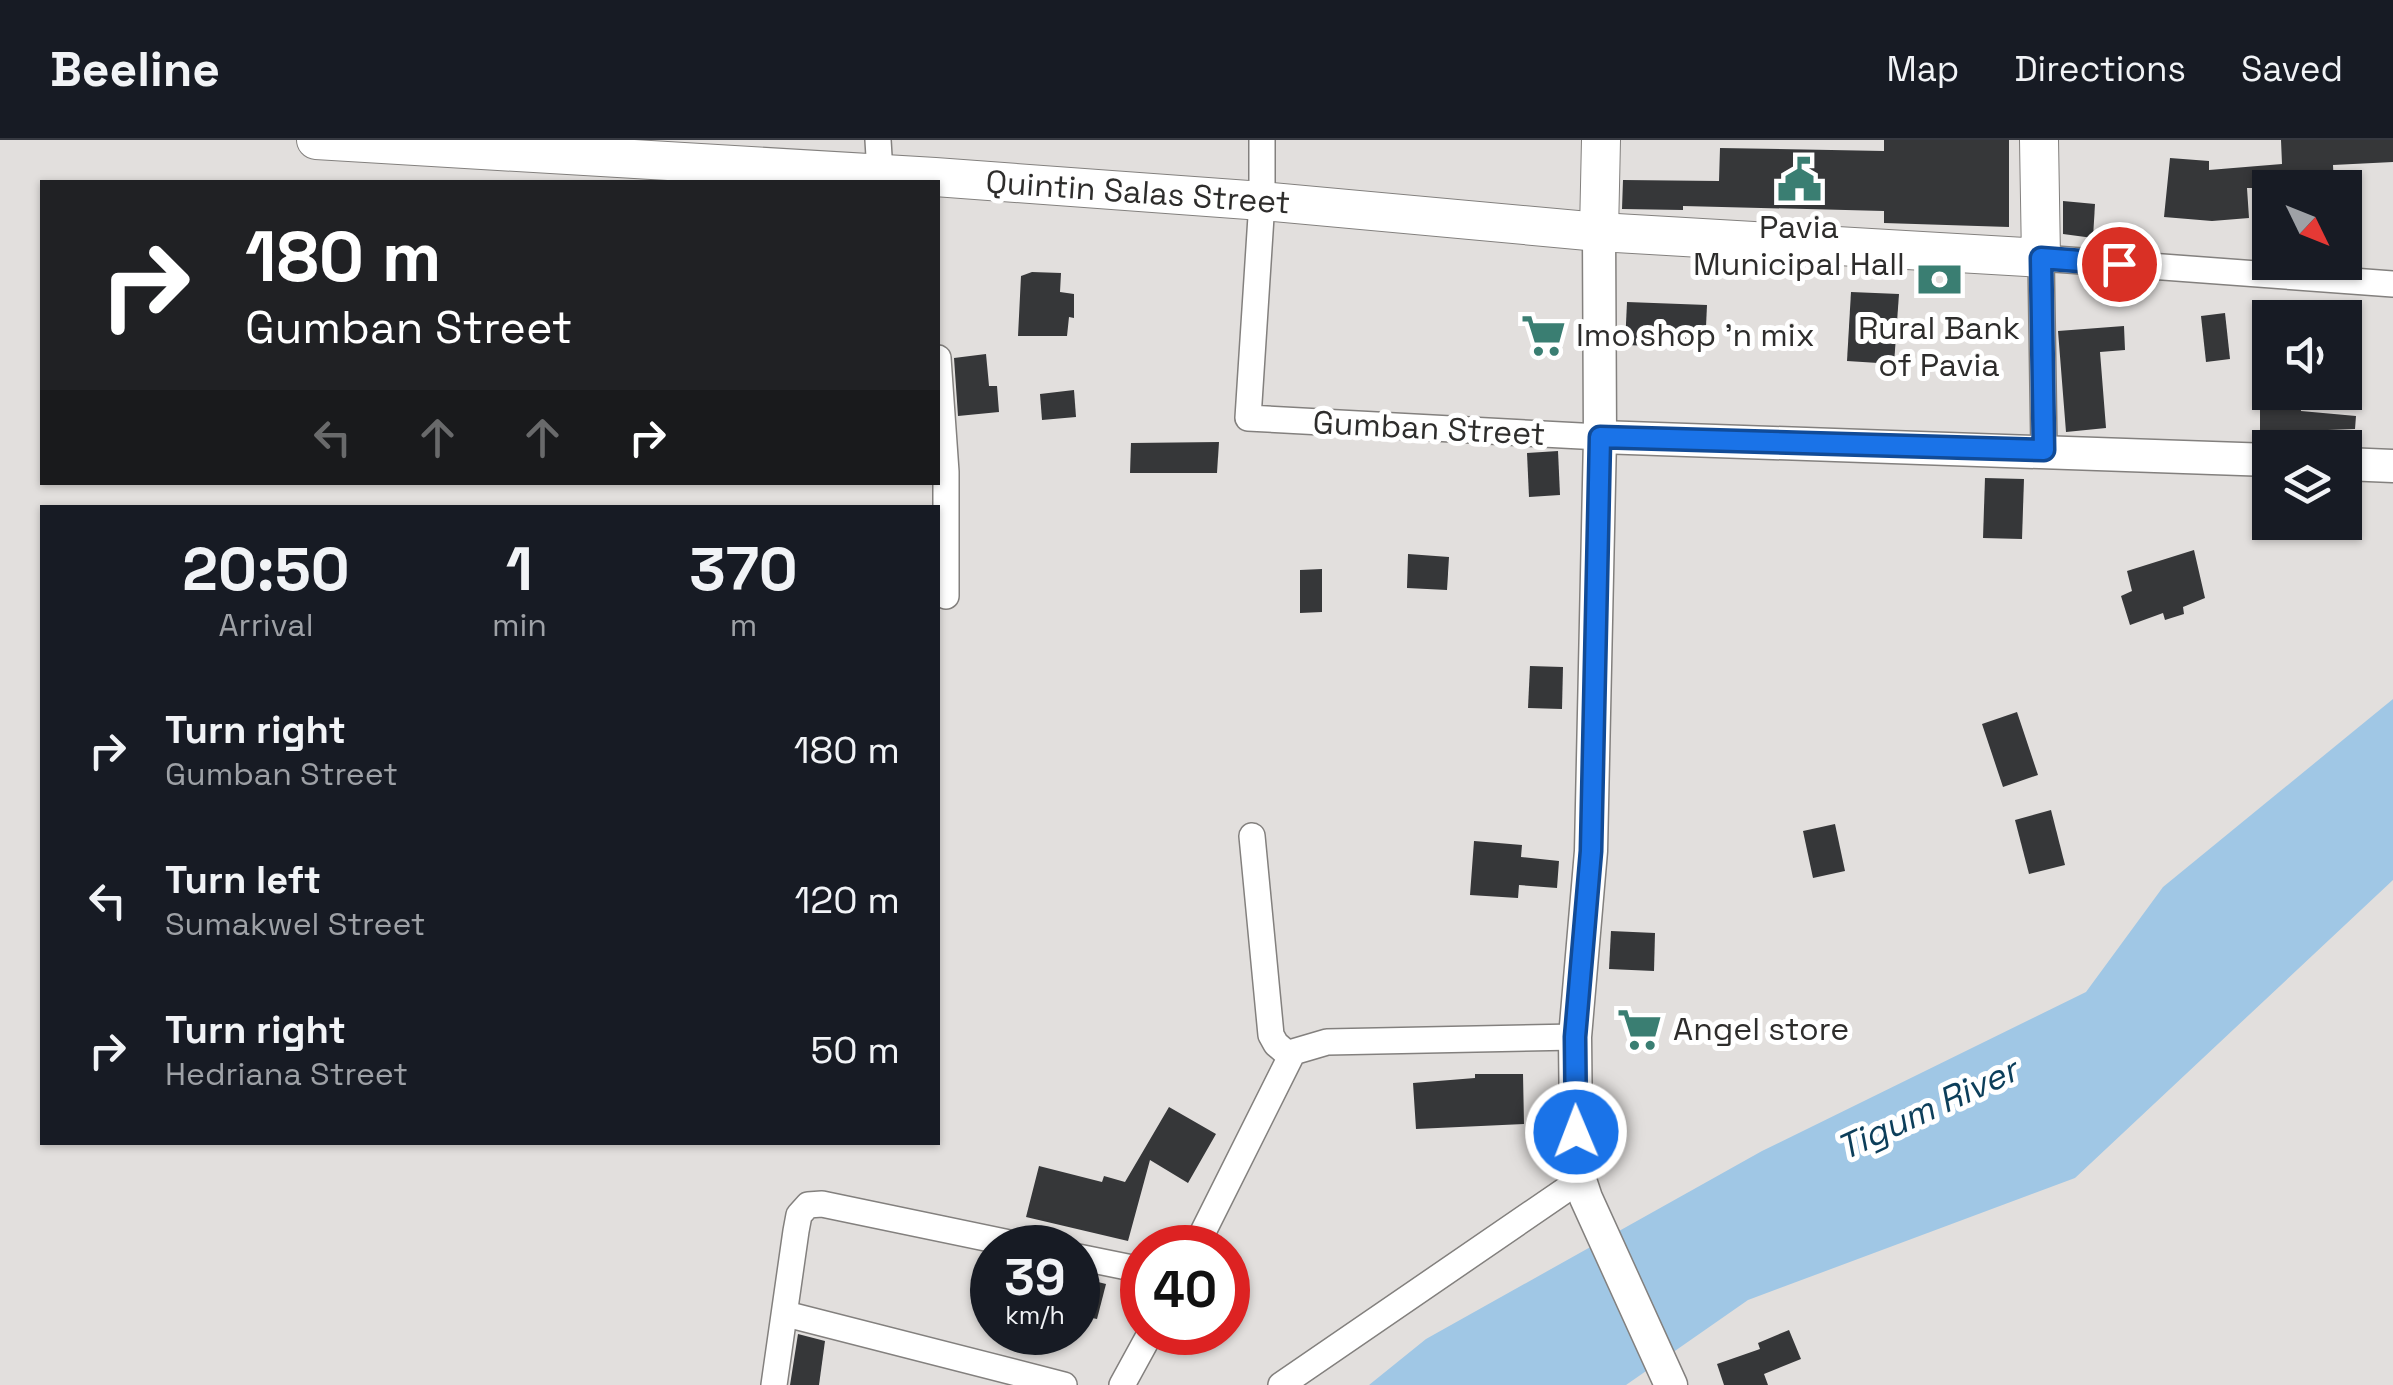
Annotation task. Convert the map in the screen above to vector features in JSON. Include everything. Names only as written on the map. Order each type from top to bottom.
[{"type":"main road","name":"Quintin Salas Street","points":[[316,140],[664,161],[828,176],[879,157],[935,180]]},
{"type":"main road","points":[[1600,232],[1602,140]]},
{"type":"main road","points":[[2039,140],[2041,258]]},
{"type":"main road","name":"Quintin Salas Street","points":[[940,180],[1262,201],[1600,232],[2041,258]]},
{"type":"street","points":[[1262,140],[1262,201]]},
{"type":"street","name":"Gumban Street","points":[[1262,201],[1248,418],[1600,437],[2252,459]]},
{"type":"street","points":[[1600,232],[1591,851],[1575,1037],[1583,1189],[1671,1385]]},
{"type":"street","points":[[2044,450],[2041,258],[2393,284]]},
{"type":"street","points":[[940,386],[946,472],[946,596]]},
{"type":"street","points":[[2362,465],[2393,466]]},
{"type":"street","points":[[1252,836],[1270,1034],[1290,1056]]},
{"type":"street","points":[[1206,1225],[1290,1056],[1307,1046],[1327,1042],[1575,1037]]},
{"type":"street","points":[[1281,1385],[1583,1189]]},
{"type":"street","points":[[774,1385],[799,1215],[808,1206],[822,1204],[970,1235]]},
{"type":"street","points":[[786,1314],[1064,1385]]},
{"type":"street","points":[[1122,1385],[1138,1355]]},
{"type":"water","name":"Tigum River","points":[[2393,699],[2393,880],[2075,1178],[1748,1300],[1626,1385],[1369,1385],[1426,1339],[1762,1151],[2086,992],[2163,887]]},
{"type":"building","points":[[1884,140],[2009,140],[2009,227],[1884,223],[1884,211],[1683,206],[1683,210],[1622,209],[1623,180],[1719,181],[1720,148],[1884,151]]},
{"type":"building","points":[[2281,140],[2393,140],[2393,162],[2333,165],[2333,170],[2252,170],[2252,188],[2247,188],[2249,218],[2212,221],[2164,217],[2170,158],[2209,161],[2209,170],[2282,164]]},
{"type":"building","points":[[2063,201],[2095,204],[2093,238],[2063,234]]},
{"type":"building","points":[[1032,272],[1061,273],[1060,292],[1074,294],[1074,318],[1069,317],[1067,336],[1018,336],[1021,276]]},
{"type":"building","points":[[1851,292],[1899,294],[1894,364],[1847,361]]},
{"type":"building","points":[[1627,302],[1707,305],[1705,348],[1625,345]]},
{"type":"building","points":[[2225,313],[2230,359],[2206,362],[2201,316]]},
{"type":"building","points":[[2124,326],[2125,350],[2100,352],[2106,428],[2066,432],[2058,331]]},
{"type":"building","points":[[986,354],[989,386],[997,386],[999,412],[958,416],[954,358]]},
{"type":"building","points":[[1074,390],[1076,417],[1042,420],[1040,394]]},
{"type":"building","points":[[2260,410],[2356,416],[2355,429],[2260,430]]},
{"type":"building","points":[[1219,442],[1217,473],[1130,473],[1131,443]]},
{"type":"building","points":[[1558,451],[1560,495],[1529,497],[1527,453]]},
{"type":"building","points":[[1985,478],[2024,479],[2022,539],[1983,538]]},
{"type":"building","points":[[2194,550],[2205,598],[2183,607],[2184,614],[2165,620],[2163,613],[2130,625],[2121,596],[2132,591],[2127,571]]},
{"type":"building","points":[[1408,554],[1449,557],[1447,590],[1407,588]]},
{"type":"building","points":[[1322,569],[1322,612],[1300,613],[1300,570]]},
{"type":"building","points":[[1530,666],[1563,667],[1562,709],[1528,708]]},
{"type":"building","points":[[2017,712],[2038,775],[2003,787],[1982,724]]},
{"type":"building","points":[[2051,810],[2065,865],[2029,874],[2015,820]]},
{"type":"building","points":[[1835,824],[1845,871],[1813,878],[1803,831]]},
{"type":"building","points":[[1474,841],[1522,845],[1521,857],[1559,861],[1557,888],[1519,885],[1518,898],[1470,895]]},
{"type":"building","points":[[1611,931],[1655,933],[1654,971],[1609,969]]},
{"type":"building","points":[[1475,1074],[1523,1074],[1524,1124],[1416,1129],[1413,1083],[1475,1078]]},
{"type":"building","points":[[1169,1107],[1216,1134],[1188,1183],[1150,1160],[1132,1225],[1120,1225],[1120,1239],[1100,1234],[1100,1225],[1060,1225],[1026,1217],[1039,1166],[1102,1182],[1104,1176],[1125,1182]]},
{"type":"building","points":[[1100,1282],[1106,1284],[1100,1307]]},
{"type":"building","points":[[1789,1330],[1801,1359],[1764,1374],[1768,1385],[1724,1385],[1717,1364],[1760,1349],[1758,1343]]},
{"type":"building","points":[[798,1334],[825,1341],[819,1385],[790,1385]]},
{"type":"place","name":"Pavia Municipal Hall","points":[[1799,179]]},
{"type":"place","name":"Rural Bank of Pavia","points":[[1939,280]]},
{"type":"place","name":"Imo shop 'n mix","points":[[1543,335]]},
{"type":"place","name":"Angel store","points":[[1640,1029]]},
{"type":"route","points":[[1576,1132],[1575,1037],[1591,851],[1600,437],[2044,450],[2041,258],[2119,264]]}]
